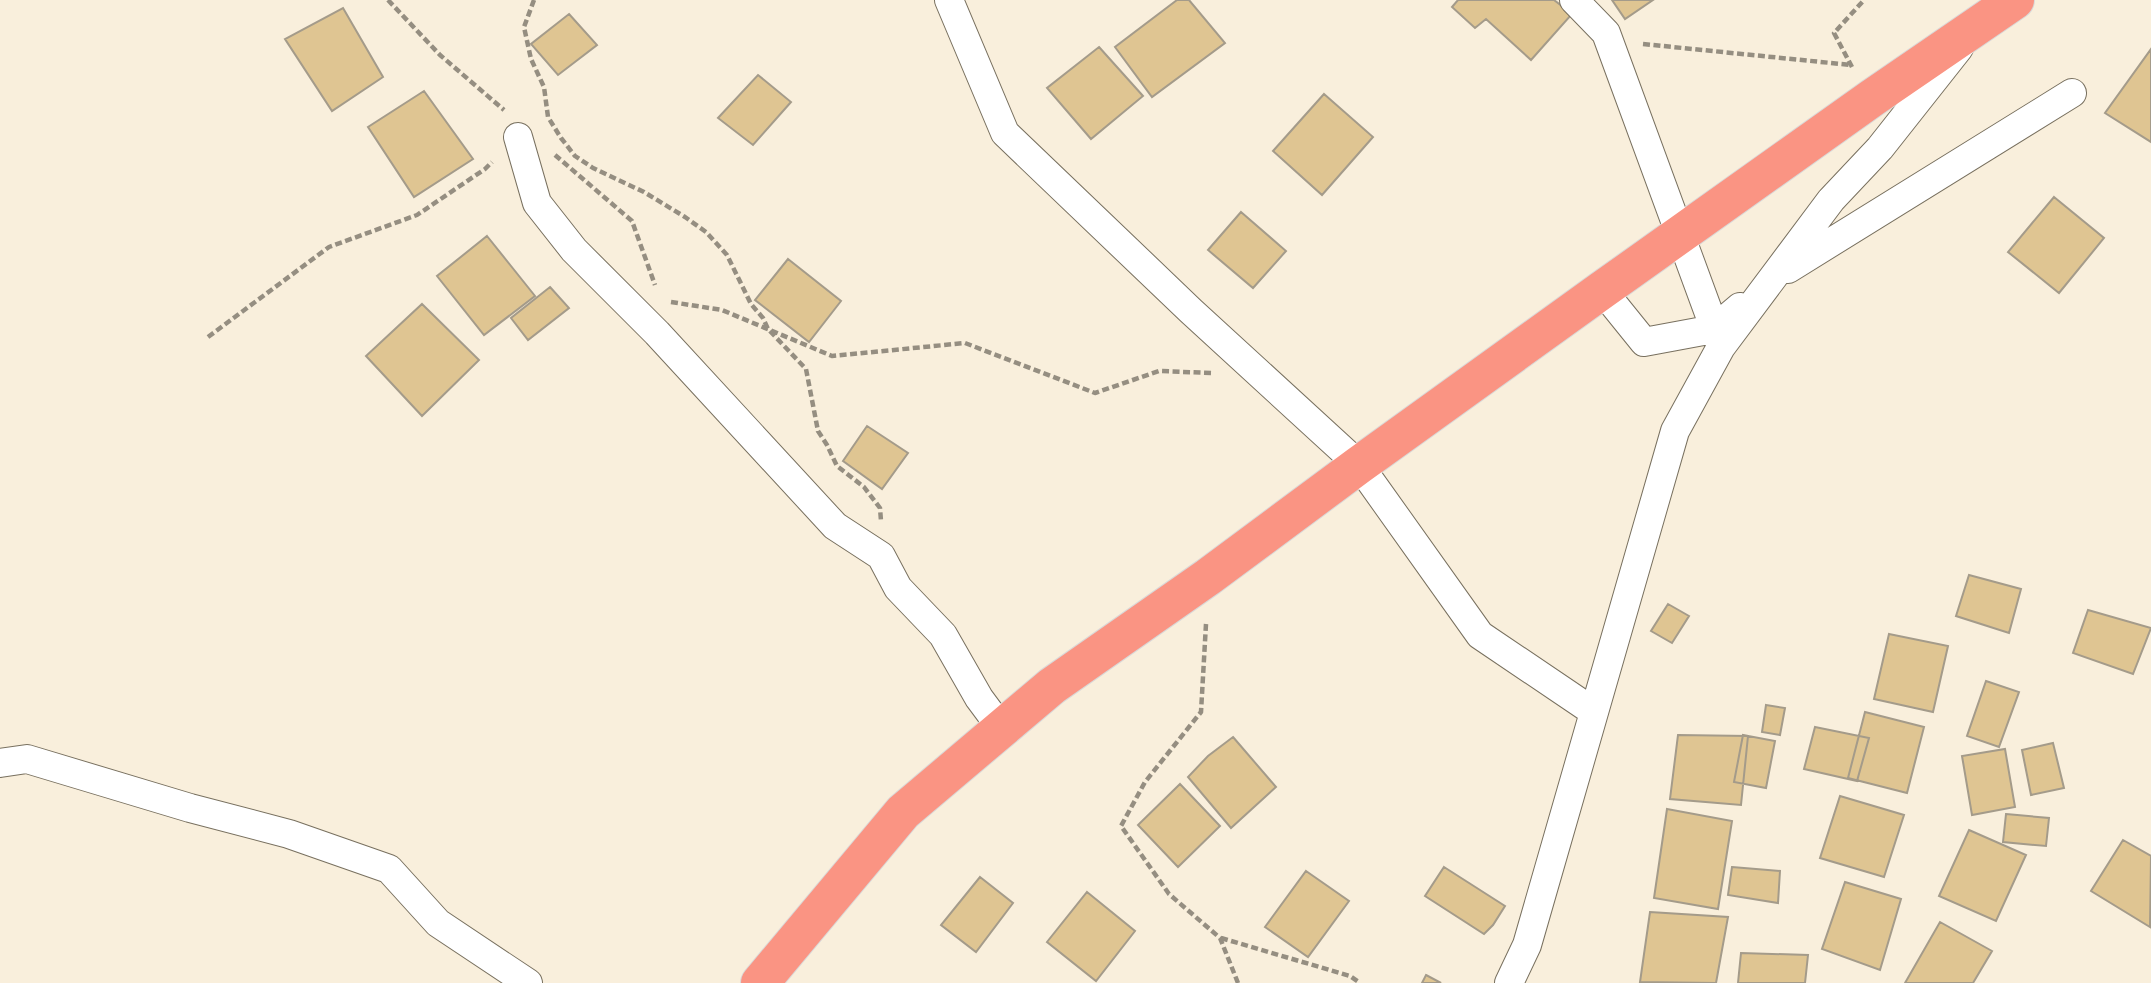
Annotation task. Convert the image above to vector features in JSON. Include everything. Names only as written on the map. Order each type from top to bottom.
[{"type":"highway","points":[[760,983],[903,812],[1052,686],[1208,577],[1679,235],[2015,0]]},
{"type":"street","points":[[949,0],[1005,133],[1191,311],[1359,465],[1480,635],[1594,712]]},
{"type":"street","points":[[1574,0],[1606,33],[1718,338]]},
{"type":"street","points":[[1509,983],[1527,945],[1675,431],[1718,338],[1773,278],[1831,200],[1880,148],[1975,27]]},
{"type":"street","points":[[1773,278],[2072,93]]},
{"type":"street","points":[[522,133],[537,203],[574,250],[657,333],[835,526],[881,556],[898,588],[943,635],[979,698],[1002,729]]},
{"type":"street","points":[[1602,290],[1644,342],[1718,338]]},
{"type":"street","points":[[0,763],[27,759],[190,808],[289,834],[389,869],[438,923],[528,983]]},
{"type":"path","points":[[388,0],[440,55],[522,133],[632,221],[657,290]]},
{"type":"path","points":[[534,0],[524,27],[531,59],[544,87],[548,117],[561,138],[575,156],[593,168],[644,192],[706,232],[727,255],[751,304],[763,318],[768,330],[806,369],[818,431],[837,466],[864,487],[880,508],[881,556]]},
{"type":"path","points":[[1864,0],[1834,33],[1872,98]]},
{"type":"path","points":[[1635,43],[1851,65]]},
{"type":"path","points":[[208,337],[329,247],[417,215],[485,169],[522,133]]},
{"type":"path","points":[[661,301],[722,310],[832,356],[965,343],[1095,393],[1159,371],[1260,374]]},
{"type":"path","points":[[1208,577],[1201,712],[1145,782],[1121,826],[1169,894],[1220,937],[1350,976],[1360,983]]},
{"type":"path","points":[[1220,937],[1238,983]]},
{"type":"building","points":[[1177,0],[1189,0],[1225,43],[1152,97],[1115,47]]},
{"type":"building","points":[[1458,0],[1554,0],[1572,14],[1531,60],[1486,19],[1475,28],[1452,7]]},
{"type":"building","points":[[1612,0],[1653,0],[1625,19]]},
{"type":"building","points":[[343,8],[383,77],[332,111],[285,39]]},
{"type":"building","points":[[569,14],[597,45],[558,75],[531,44]]},
{"type":"building","points":[[1099,47],[1143,96],[1091,139],[1047,88]]},
{"type":"building","points":[[2151,49],[2151,142],[2105,113]]},
{"type":"building","points":[[758,75],[791,102],[753,145],[718,118]]},
{"type":"building","points":[[424,91],[473,159],[414,197],[368,127]]},
{"type":"building","points":[[1324,94],[1373,137],[1322,195],[1273,151]]},
{"type":"building","points":[[2054,197],[2104,238],[2059,293],[2008,252]]},
{"type":"building","points":[[1241,212],[1286,251],[1253,288],[1208,250]]},
{"type":"building","points":[[487,236],[535,296],[484,335],[437,276]]},
{"type":"building","points":[[788,259],[841,301],[809,342],[755,300]]},
{"type":"building","points":[[550,287],[569,308],[528,340],[511,318]]},
{"type":"building","points":[[422,304],[479,360],[422,416],[366,356]]},
{"type":"building","points":[[867,426],[908,453],[882,489],[843,461]]},
{"type":"building","points":[[1969,575],[2021,589],[2009,633],[1956,616]]},
{"type":"building","points":[[1668,604],[1689,616],[1672,643],[1651,631]]},
{"type":"building","points":[[2088,610],[2151,628],[2133,674],[2073,653]]},
{"type":"building","points":[[1889,634],[1948,646],[1933,712],[1874,699]]},
{"type":"building","points":[[1986,681],[2019,692],[1999,747],[1967,736]]},
{"type":"building","points":[[1766,705],[1785,708],[1780,735],[1762,732]]},
{"type":"building","points":[[1865,712],[1924,727],[1907,793],[1848,778]]},
{"type":"building","points":[[1815,727],[1869,738],[1857,781],[1804,769]]},
{"type":"building","points":[[1678,735],[1748,736],[1741,805],[1670,799]]},
{"type":"building","points":[[1743,735],[1775,741],[1766,788],[1734,782]]},
{"type":"building","points":[[1233,737],[1276,787],[1231,828],[1188,777],[1208,756]]},
{"type":"building","points":[[2053,743],[2064,788],[2031,795],[2022,750]]},
{"type":"building","points":[[2005,749],[2015,807],[1972,815],[1962,756]]},
{"type":"building","points":[[1180,784],[1220,826],[1178,867],[1138,825]]},
{"type":"building","points":[[1840,796],[1904,815],[1884,877],[1820,858]]},
{"type":"building","points":[[1667,809],[1732,821],[1718,909],[1654,898]]},
{"type":"building","points":[[2006,814],[2049,818],[2046,846],[2003,842]]},
{"type":"building","points":[[1969,830],[2026,855],[1996,921],[1939,896]]},
{"type":"building","points":[[2123,840],[2151,856],[2150,927],[2091,891]]},
{"type":"building","points":[[1444,867],[1505,906],[1484,934],[1425,896]]},
{"type":"building","points":[[1732,867],[1780,871],[1778,903],[1728,895]]},
{"type":"building","points":[[1306,871],[1349,901],[1308,957],[1265,927]]},
{"type":"building","points":[[980,877],[1013,903],[976,952],[941,925]]},
{"type":"building","points":[[1845,882],[1901,899],[1880,970],[1822,949]]},
{"type":"building","points":[[1087,892],[1135,931],[1096,981],[1047,942]]},
{"type":"building","points":[[1650,912],[1728,917],[1716,983],[1640,982]]},
{"type":"building","points":[[1940,922],[1992,951],[1973,983],[1905,983]]},
{"type":"building","points":[[1741,953],[1808,955],[1805,983],[1738,983]]},
{"type":"building","points":[[1426,975],[1441,983],[1422,983]]}]
